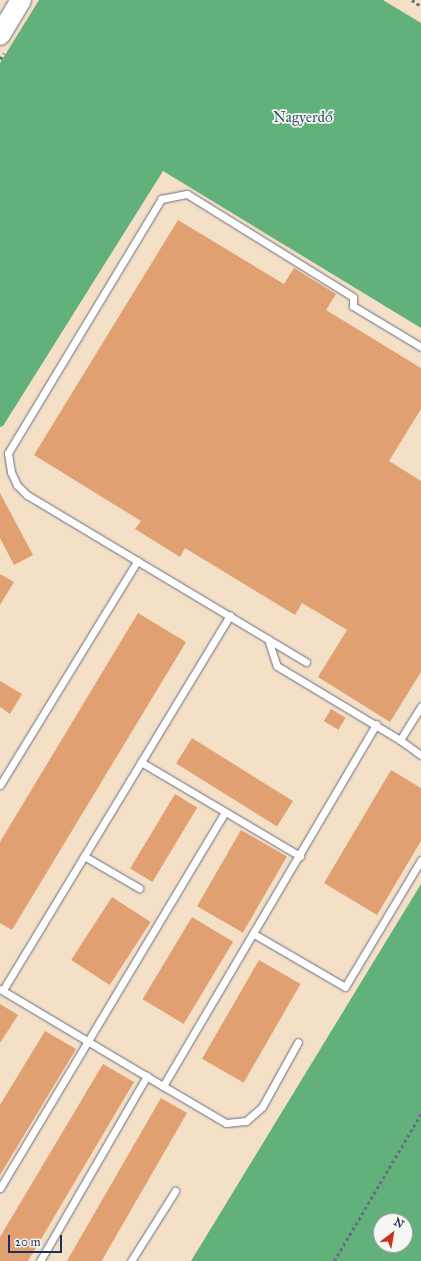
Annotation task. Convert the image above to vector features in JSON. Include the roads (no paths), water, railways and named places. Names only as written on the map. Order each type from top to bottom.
[{"type":"street","points":[[0,35],[20,0]]},
{"type":"lane","points":[[306,662],[27,494],[17,485],[11,472],[8,453],[161,199],[187,194],[353,297],[353,306],[421,348]]},
{"type":"lane","points":[[0,785],[137,561]]},
{"type":"lane","points":[[230,616],[1,990],[226,1123],[246,1120],[262,1107],[298,1042]]},
{"type":"lane","points":[[268,639],[277,666],[376,724],[421,755]]},
{"type":"lane","points":[[400,740],[421,706]]},
{"type":"lane","points":[[163,1086],[300,856],[376,724]]},
{"type":"lane","points":[[141,762],[300,856]]},
{"type":"lane","points":[[0,1188],[225,812]]},
{"type":"lane","points":[[84,856],[139,888]]},
{"type":"lane","points":[[254,934],[345,987],[421,860]]},
{"type":"lane","points":[[40,1261],[147,1076]]},
{"type":"lane","points":[[131,1261],[175,1191]]},
{"type":"park label","name":"Nagyerdő","points":[[303,118]]}]
